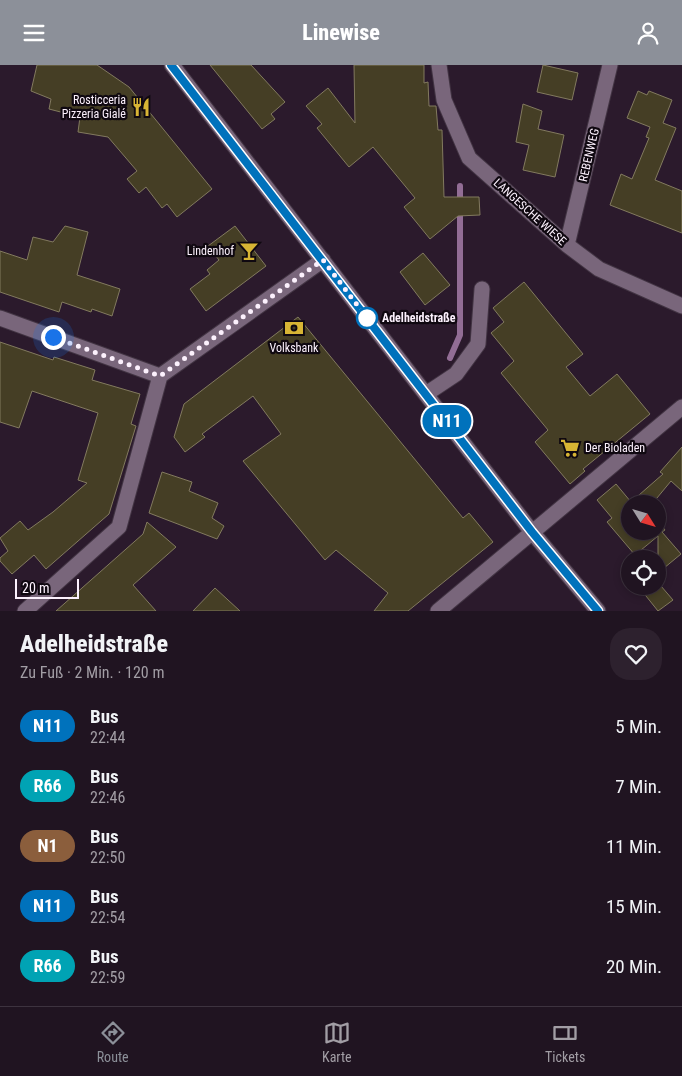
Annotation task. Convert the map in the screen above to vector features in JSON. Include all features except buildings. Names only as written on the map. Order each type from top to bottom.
[{"type":"street","points":[[172,65],[532,532],[598,611]]},
{"type":"street","name":"LANGESCHE WIESE","points":[[439,65],[444,100],[470,158],[567,245],[599,269],[682,307]]},
{"type":"street","name":"REBENWEG","points":[[567,245],[610,65]]},
{"type":"street","points":[[25,611],[119,527],[160,376],[323,260]]},
{"type":"street","points":[[426,394],[456,373],[478,344],[482,289]]},
{"type":"street","points":[[0,318],[160,376]]},
{"type":"street","points":[[438,611],[682,407]]},
{"type":"waterway","points":[[450,358],[460,335],[460,186]]},
{"type":"bus line","name":"N11","points":[[171,65],[532,532],[598,611]]},
{"type":"place","name":"Rosticceria Pizzeria Gialé","points":[[141,107]]},
{"type":"place","name":"Lindenhof","points":[[249,251]]},
{"type":"place","name":"Adelheidstraße","points":[[367,318]]},
{"type":"place","name":"Volksbank","points":[[294,328]]},
{"type":"place","name":"Der Bioladen","points":[[570,448]]},
{"type":"route","points":[[53,337],[160,376],[323,260],[367,318]]}]
